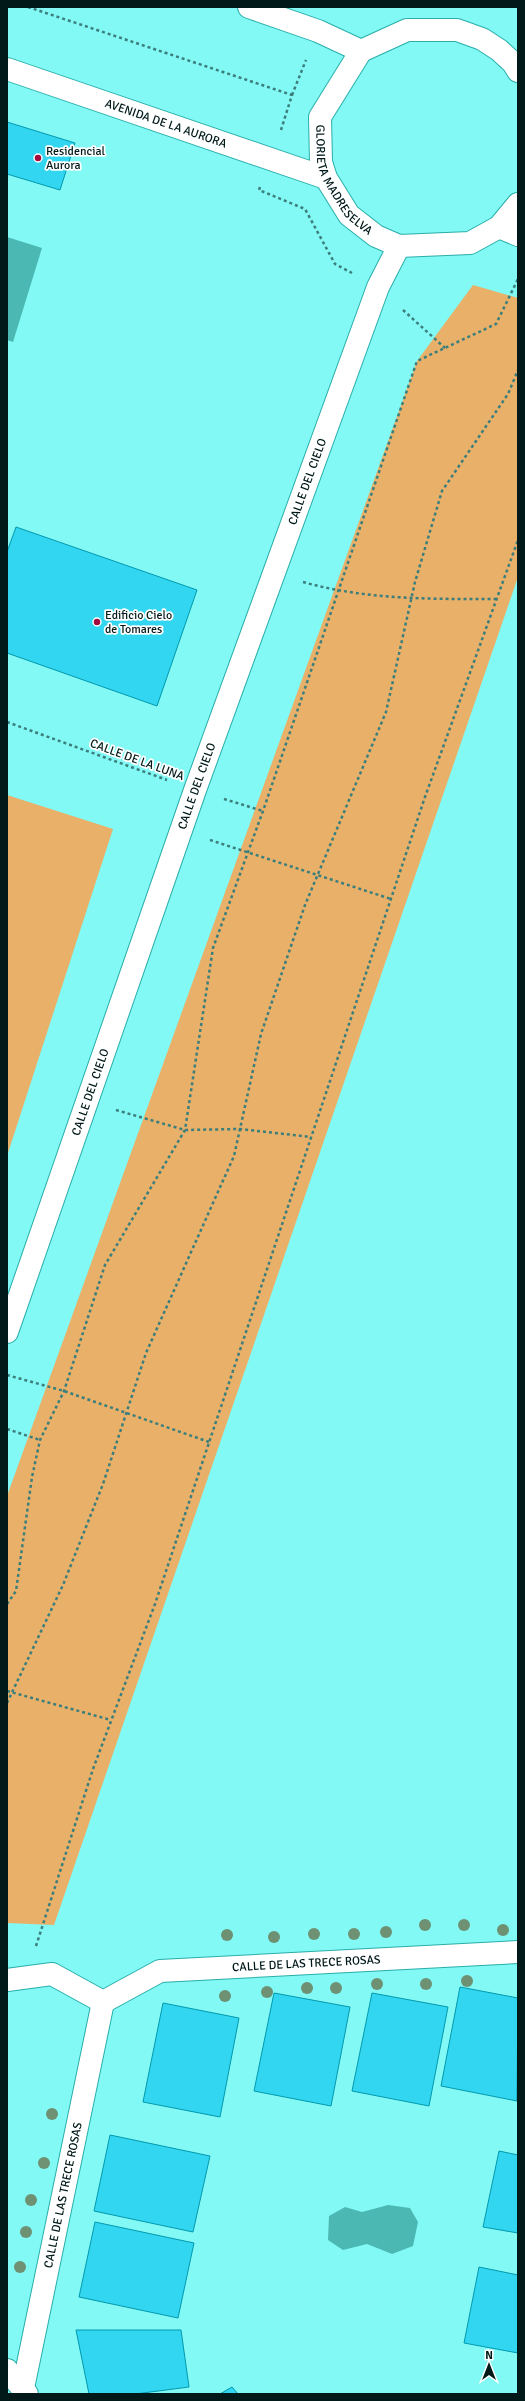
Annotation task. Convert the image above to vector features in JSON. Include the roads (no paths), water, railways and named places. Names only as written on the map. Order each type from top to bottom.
[{"type":"street","points":[[249,7],[318,31],[361,51],[407,30],[457,30],[482,39],[499,50],[513,63],[518,71]]},
{"type":"street","name":"GLORIETA MADRESELVA","points":[[361,51],[320,117],[321,162],[326,178],[349,216],[376,236],[399,246],[470,243],[509,231],[518,204]]},
{"type":"street","name":"AVENIDA DE LA AURORA","points":[[7,69],[326,178]]},
{"type":"street","name":"CALLE DEL CIELO","points":[[7,1332],[195,790],[378,287],[399,246]]},
{"type":"street","name":"CALLE DE LAS TRECE ROSAS","points":[[25,2391],[103,2002],[160,1971],[518,1952]]},
{"type":"street","points":[[16,1979],[52,1974],[103,2002]]},
{"type":"street","points":[[7,2370],[25,2391]]},
{"type":"water","points":[[7,237],[42,248],[13,342],[7,340]]},
{"type":"water","points":[[388,2205],[410,2208],[418,2222],[413,2246],[392,2254],[367,2244],[343,2250],[328,2240],[329,2216],[345,2207],[362,2212]]},
{"type":"place","name":"Residencial Aurora","points":[[38,158]]},
{"type":"place","name":"Edificio Cielo de Tomares","points":[[97,622]]}]
